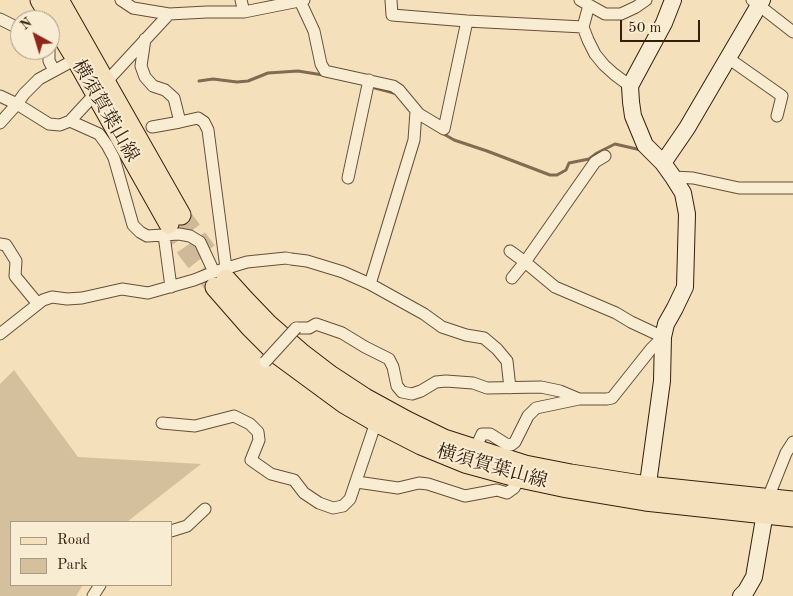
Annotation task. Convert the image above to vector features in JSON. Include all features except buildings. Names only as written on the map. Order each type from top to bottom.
[{"type":"main road","name":"横須賀葉山線","points":[[40,0],[76,59],[101,88]]},
{"type":"main road","name":"横須賀葉山線","points":[[60,0],[101,88],[172,224]]},
{"type":"main road","name":"横須賀葉山線","points":[[220,277],[250,327],[277,354],[345,404],[421,445],[465,462],[520,478],[567,488],[646,493],[766,506],[793,516]]},
{"type":"main road","name":"横須賀葉山線","points":[[220,277],[300,352],[365,398],[407,421],[444,438],[525,465],[571,474],[646,493]]},
{"type":"main road","name":"横須賀葉山線","points":[[766,506],[793,501]]},
{"type":"street","points":[[121,0],[133,8],[169,14],[244,12],[302,1],[314,31],[321,64],[325,71],[393,86],[399,90],[419,114],[444,129],[467,21]]},
{"type":"street","points":[[241,0],[244,12]]},
{"type":"street","points":[[391,0],[392,15],[583,27]]},
{"type":"street","points":[[646,493],[662,381],[663,337],[666,324],[684,287],[687,214],[683,193],[663,163],[644,145],[633,116],[630,86],[664,23],[673,0]]},
{"type":"street","points":[[630,86],[604,65],[596,54],[583,27],[585,3],[605,14],[621,14],[638,2]]},
{"type":"street","points":[[663,163],[687,128],[758,2],[793,32]]},
{"type":"street","points":[[0,96],[49,124],[60,125],[70,121],[169,14]]},
{"type":"street","points":[[145,39],[141,66],[145,77],[153,86],[165,90],[174,98],[180,122]]},
{"type":"street","points":[[728,58],[782,96],[777,116]]},
{"type":"street","points":[[0,122],[38,79],[76,59]]},
{"type":"street","points":[[49,60],[54,70]]},
{"type":"street","points":[[348,178],[369,80]]},
{"type":"street","points":[[370,284],[414,140],[416,111]]},
{"type":"street","points":[[152,127],[198,118],[204,122],[208,130],[220,277]]},
{"type":"street","points":[[70,121],[99,134],[107,145],[114,158],[133,225],[147,236],[172,224]]},
{"type":"street","points":[[512,278],[595,162],[605,156]]},
{"type":"street","points":[[673,177],[692,178],[739,188],[793,188]]},
{"type":"street","points":[[172,224],[179,234],[190,236],[200,242],[220,277]]},
{"type":"street","points":[[171,287],[172,224]]},
{"type":"street","points":[[0,244],[6,245],[16,261],[15,276],[38,304]]},
{"type":"street","points":[[510,251],[555,287],[616,313],[663,337]]},
{"type":"street","points":[[0,334],[43,300],[52,297],[67,300],[122,289],[148,293],[194,280],[220,277],[247,262],[291,259],[307,261],[343,272],[370,284],[424,314],[442,327],[466,335],[484,338],[498,349],[506,361],[510,388]]},
{"type":"street","points":[[262,366],[296,328],[310,328],[316,324],[342,333],[388,359],[393,367],[397,386],[402,392],[412,394],[436,382],[473,382],[487,388],[541,387],[560,391],[579,399]]},
{"type":"street","points":[[475,449],[482,434],[490,434],[511,445],[515,442],[528,416],[536,408],[579,399],[607,400],[612,398],[651,349],[663,337]]},
{"type":"street","points":[[162,423],[195,426],[234,416],[250,424],[258,432],[259,440],[251,460],[270,474],[294,480],[304,493],[319,503],[333,508],[343,506],[350,499],[376,422]]},
{"type":"street","points":[[741,596],[754,576],[766,506],[786,454],[793,442]]},
{"type":"street","points":[[357,482],[398,488],[419,483],[428,484],[464,496],[497,490],[507,493],[514,488],[520,478]]},
{"type":"street","points":[[172,531],[187,526],[205,509]]},
{"type":"green space","points":[[14,370],[78,457],[201,464],[128,521],[10,521],[10,586],[82,586],[76,596],[0,596],[0,384]]},
{"type":"waterway","points":[[199,81],[213,79],[237,82],[248,81],[268,73],[298,71],[323,75]]},
{"type":"waterway","points":[[375,88],[394,93]]},
{"type":"waterway","points":[[442,133],[454,140],[550,175],[557,175],[566,170],[569,163],[589,159],[615,144],[641,150]]},
{"type":"tunnel","points":[[181,215],[207,251]]},
{"type":"tunnel","points":[[169,224],[215,287]]}]
